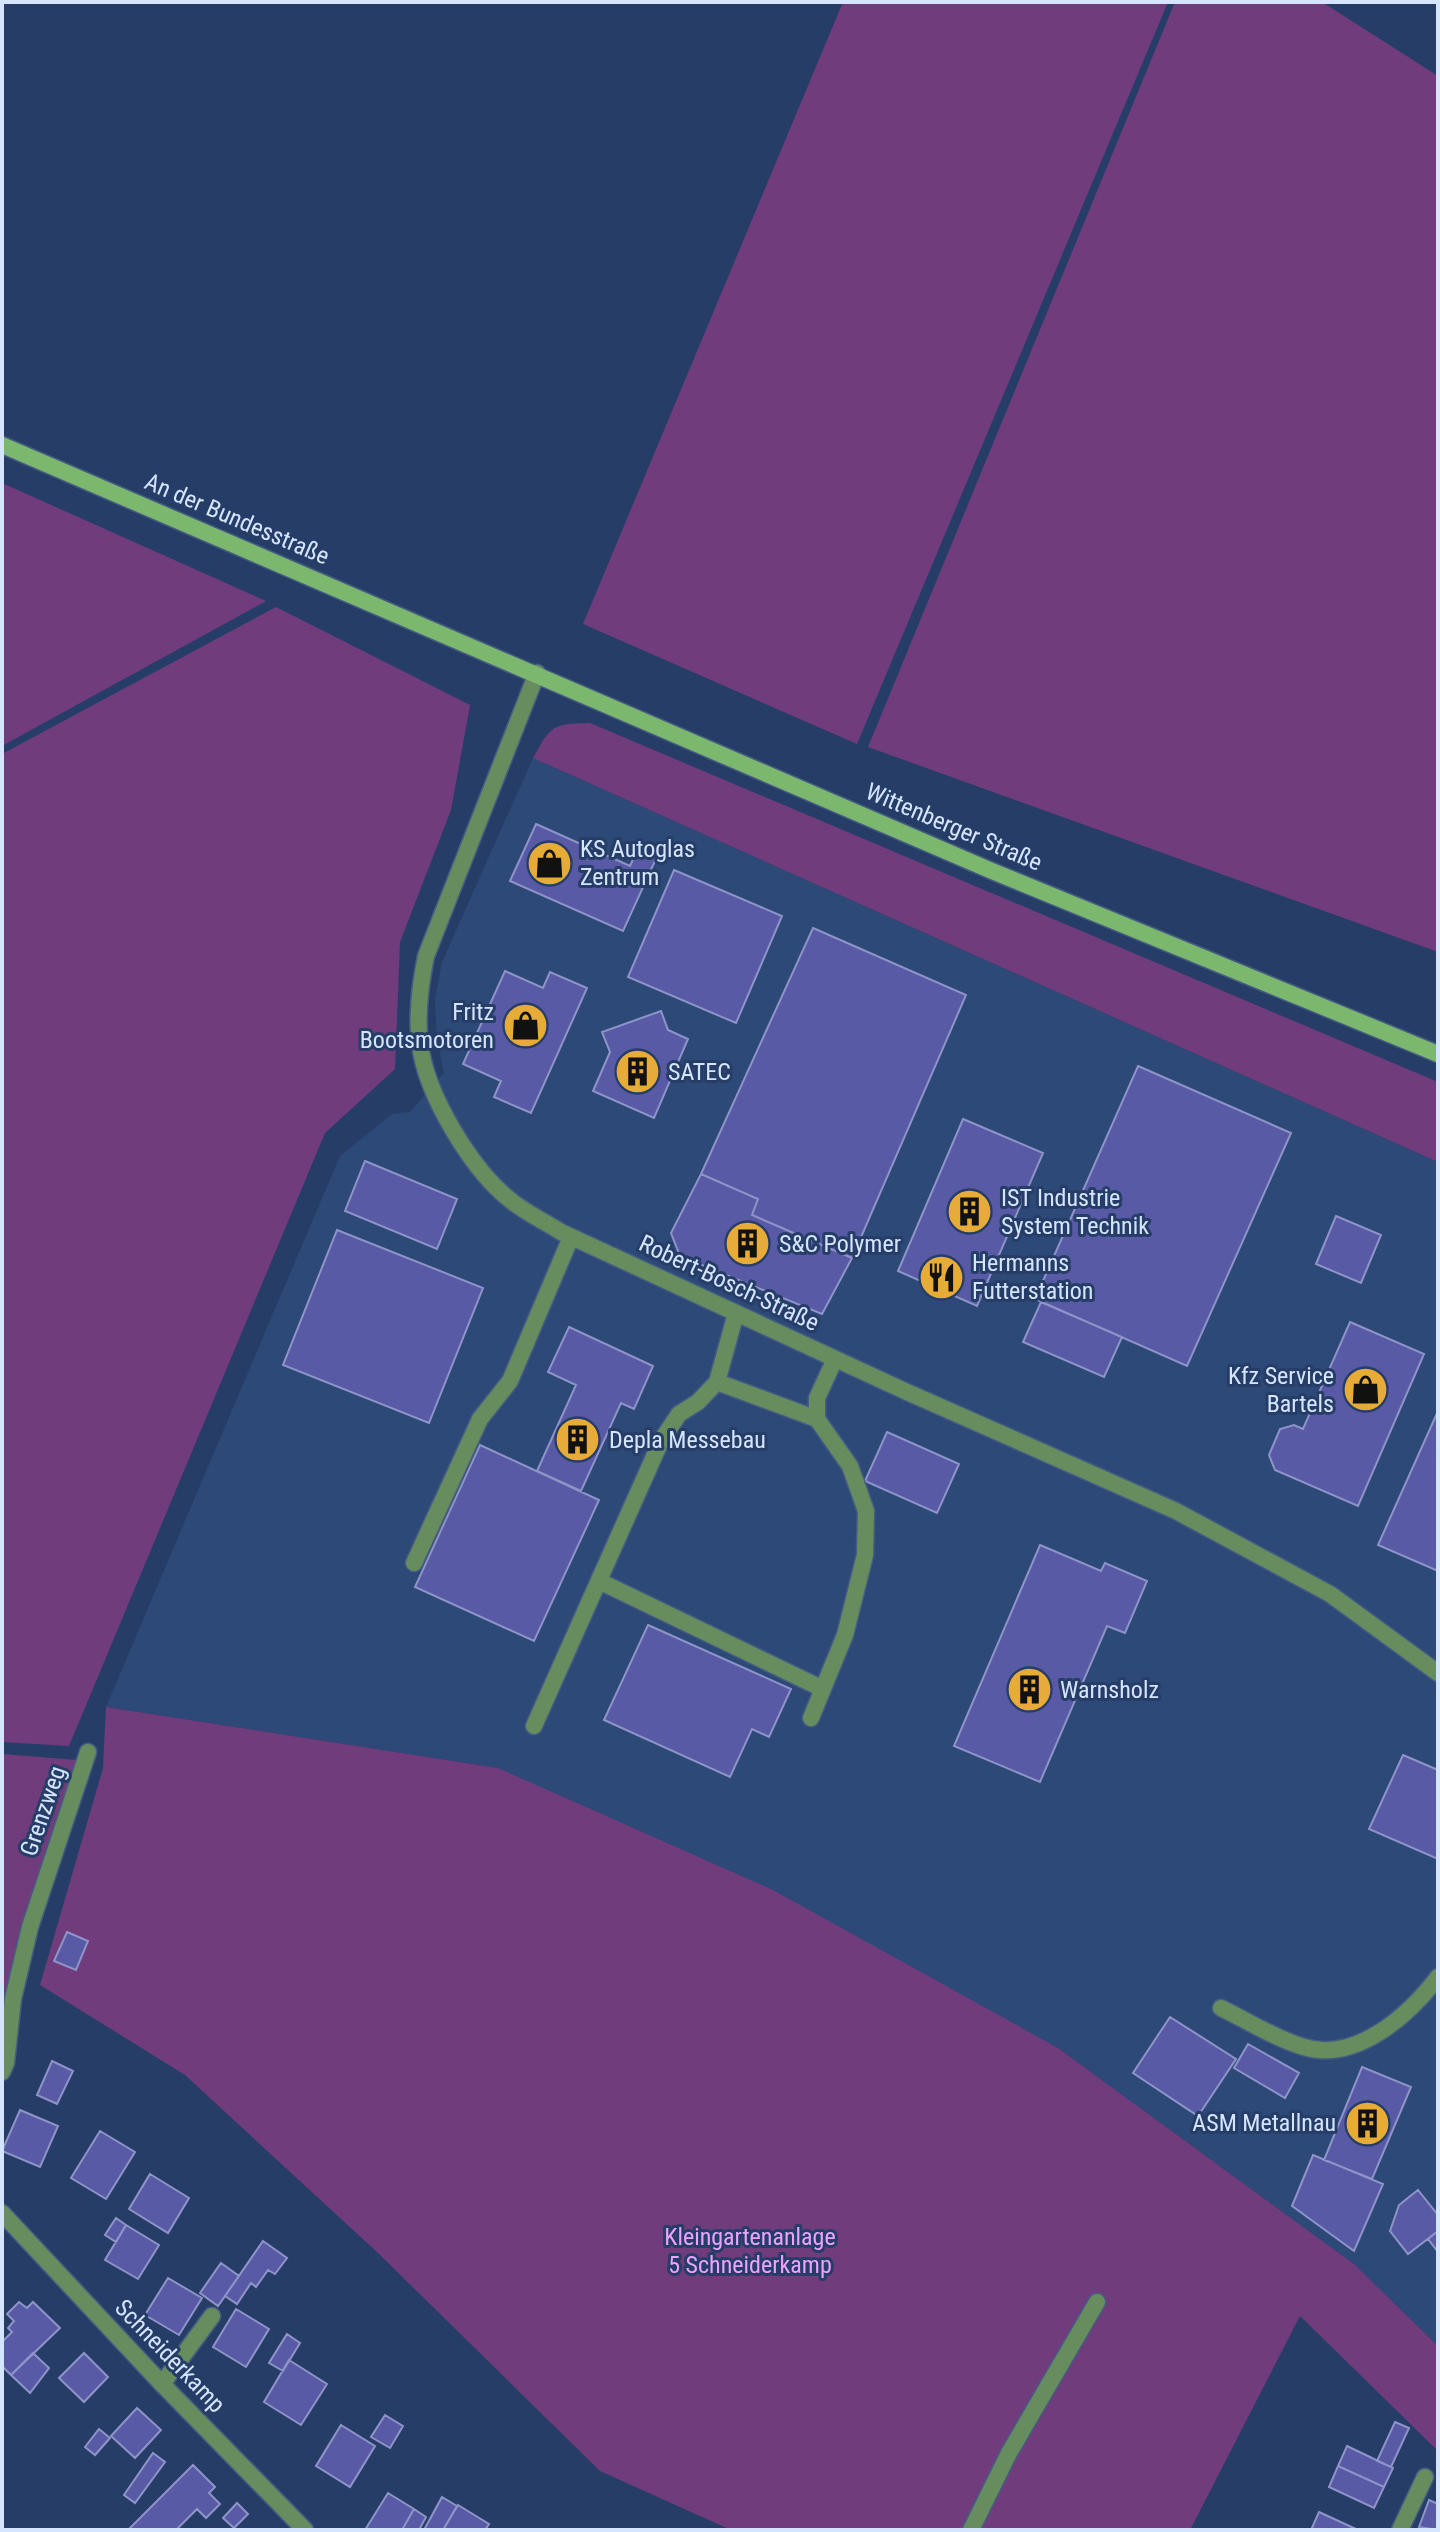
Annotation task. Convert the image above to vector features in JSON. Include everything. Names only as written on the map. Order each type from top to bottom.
[{"type":"main road","name":"An der Bundesstraße","points":[[2,445],[453,637]]},
{"type":"main road","name":"Wittenberger Straße","points":[[453,637],[992,871],[1438,1054]]},
{"type":"street","name":"Robert-Bosch-Straße","points":[[537,673],[426,956],[419,993],[419,1040],[427,1081],[446,1119],[473,1161],[508,1199],[571,1237],[1176,1511],[1259,1553],[1330,1594],[1438,1673]]},
{"type":"street","points":[[414,1563],[480,1419],[510,1381],[571,1237]]},
{"type":"street","points":[[534,1726],[661,1441],[679,1414],[698,1402],[717,1382],[736,1313]]},
{"type":"street","points":[[817,1419],[817,1398],[835,1359]]},
{"type":"street","points":[[717,1382],[817,1419],[850,1466],[866,1511],[865,1555],[845,1635],[811,1718]]},
{"type":"street","points":[[599,1581],[823,1689]]},
{"type":"street","name":"Grenzweg","points":[[2,2072],[6,2063],[13,1999],[30,1927],[88,1752]]},
{"type":"street","points":[[1221,2008],[1305,2048],[1332,2050],[1359,2042],[1387,2028],[1418,2003],[1438,1977]]},
{"type":"street","name":"Schneiderkamp","points":[[2,2213],[162,2384],[305,2530]]},
{"type":"street","points":[[971,2530],[1009,2453],[1097,2302]]},
{"type":"street","points":[[162,2384],[212,2316]]},
{"type":"street","points":[[1400,2530],[1425,2477]]},
{"type":"shaded area","points":[[533,758],[1438,1162],[1438,2346],[1354,2264],[1058,2048],[498,1768],[106,1707],[340,1156],[392,1114],[410,1112],[444,1073],[437,1041],[435,998],[442,962]]},
{"type":"green space","points":[[843,2],[1168,2],[857,744],[583,624]]},
{"type":"green space","points":[[1175,2],[1322,2],[1438,76],[1438,952],[868,747]]},
{"type":"green space","points":[[2,483],[266,601],[2,746]]},
{"type":"green space","points":[[276,607],[470,705],[451,810],[400,942],[395,1069],[325,1133],[69,1746],[2,1742],[2,754]]},
{"type":"green space","points":[[590,723],[1438,1082],[1438,1162],[533,758],[554,728]]},
{"type":"green space","name":"Kleingartenanlage 5 Schneiderkamp","points":[[106,1707],[498,1768],[773,1890],[1058,2048],[1354,2264],[1438,2346],[1438,2451],[1300,2316],[1190,2530],[731,2530],[600,2471],[378,2253],[185,2075],[40,1985],[103,1768]]},
{"type":"green space","points":[[2,1754],[78,1760],[2,2032]]},
{"type":"building","points":[[536,824],[630,866],[641,842],[660,850],[623,931],[510,881]]},
{"type":"building","points":[[674,870],[782,916],[736,1023],[628,977]]},
{"type":"building","points":[[813,928],[966,995],[852,1258],[752,1215],[758,1199],[701,1174]]},
{"type":"building","name":"Fritz Bootsmotoren","points":[[505,971],[543,988],[550,972],[587,988],[531,1113],[494,1097],[501,1081],[463,1064]]},
{"type":"building","name":"SATEC","points":[[661,1011],[668,1030],[688,1039],[654,1118],[593,1091],[610,1052],[602,1032]]},
{"type":"building","points":[[1138,1066],[1291,1133],[1187,1366],[1035,1299]]},
{"type":"building","name":"IST Industrie System Technik","points":[[963,1119],[1043,1153],[977,1306],[898,1271]]},
{"type":"building","points":[[365,1161],[457,1199],[437,1249],[345,1211]]},
{"type":"building","name":"S&C Polymer","points":[[701,1174],[758,1199],[752,1215],[852,1258],[822,1314],[680,1256],[671,1233]]},
{"type":"building","points":[[1336,1216],[1381,1235],[1361,1283],[1316,1264]]},
{"type":"building","points":[[337,1230],[483,1288],[429,1423],[283,1365]]},
{"type":"building","points":[[1041,1302],[1122,1337],[1104,1377],[1023,1342]]},
{"type":"building","name":"Kfz Service Bartels","points":[[1350,1322],[1424,1354],[1358,1506],[1275,1470],[1269,1455],[1280,1429],[1294,1425],[1303,1429]]},
{"type":"building","name":"Depla Messebau","points":[[569,1327],[653,1366],[634,1409],[621,1403],[581,1491],[537,1471],[576,1385],[548,1372]]},
{"type":"building","points":[[1438,1411],[1438,1571],[1378,1545]]},
{"type":"building","points":[[887,1432],[959,1464],[937,1513],[865,1481]]},
{"type":"building","points":[[480,1445],[599,1500],[534,1641],[415,1587]]},
{"type":"building","name":"Warnsholz","points":[[1040,1545],[1101,1571],[1105,1563],[1147,1581],[1125,1633],[1107,1626],[1040,1782],[954,1746]]},
{"type":"building","points":[[648,1625],[791,1689],[769,1737],[752,1729],[730,1777],[604,1720]]},
{"type":"building","points":[[1403,1755],[1438,1770],[1438,1859],[1369,1829]]},
{"type":"building","points":[[67,1932],[88,1941],[76,1970],[54,1961]]},
{"type":"building","points":[[1170,2017],[1236,2059],[1198,2116],[1133,2073]]},
{"type":"building","points":[[1248,2044],[1299,2073],[1285,2098],[1234,2068]]},
{"type":"building","points":[[52,2061],[73,2071],[57,2104],[37,2095]]},
{"type":"building","name":"ASM Metallnau","points":[[1362,2067],[1411,2087],[1372,2179],[1324,2160]]},
{"type":"building","points":[[20,2110],[58,2126],[40,2167],[2,2151]]},
{"type":"building","points":[[100,2131],[135,2152],[106,2199],[71,2178]]},
{"type":"building","points":[[1313,2155],[1383,2184],[1354,2251],[1292,2206]]},
{"type":"building","points":[[150,2174],[189,2198],[168,2233],[129,2209]]},
{"type":"building","points":[[1418,2190],[1438,2215],[1438,2231],[1408,2254],[1390,2231],[1399,2205]]},
{"type":"building","points":[[116,2218],[126,2225],[116,2242],[105,2235]]},
{"type":"building","points":[[126,2225],[159,2245],[138,2279],[105,2260]]},
{"type":"building","points":[[1438,2231],[1438,2252],[1428,2239]]},
{"type":"building","points":[[263,2241],[287,2258],[275,2274],[268,2270],[256,2287],[251,2283],[237,2304],[225,2296]]},
{"type":"building","points":[[221,2263],[239,2276],[218,2306],[200,2293]]},
{"type":"building","points":[[168,2278],[202,2298],[179,2335],[145,2315]]},
{"type":"building","points":[[19,2302],[27,2308],[33,2302],[60,2328],[11,2375],[2,2366],[2,2342],[12,2332],[8,2328],[14,2321],[7,2314]]},
{"type":"building","points":[[236,2309],[269,2329],[246,2367],[213,2347]]},
{"type":"building","points":[[287,2334],[300,2343],[283,2371],[269,2363]]},
{"type":"building","points":[[33,2353],[49,2368],[30,2393],[11,2375]]},
{"type":"building","points":[[84,2353],[108,2377],[84,2402],[59,2378]]},
{"type":"building","points":[[289,2360],[327,2384],[301,2425],[264,2402]]},
{"type":"building","points":[[137,2408],[161,2430],[135,2458],[111,2436]]},
{"type":"building","points":[[385,2415],[403,2426],[390,2448],[371,2437]]},
{"type":"building","points":[[1395,2422],[1409,2428],[1391,2467],[1377,2461]]},
{"type":"building","points":[[341,2425],[375,2446],[350,2487],[316,2466]]},
{"type":"building","points":[[99,2429],[110,2438],[95,2455],[85,2447]]},
{"type":"building","points":[[1347,2446],[1393,2468],[1384,2487],[1338,2466]]},
{"type":"building","points":[[153,2453],[165,2462],[135,2503],[124,2495]]},
{"type":"building","points":[[193,2465],[215,2487],[209,2493],[220,2504],[206,2518],[197,2509],[176,2530],[128,2530]]},
{"type":"building","points":[[1338,2466],[1384,2487],[1374,2508],[1329,2487]]},
{"type":"building","points":[[388,2493],[414,2509],[402,2530],[365,2530]]},
{"type":"building","points":[[442,2497],[457,2506],[443,2530],[424,2530]]},
{"type":"building","points":[[1429,2500],[1438,2504],[1438,2530],[1419,2527]]},
{"type":"building","points":[[237,2503],[248,2514],[234,2528],[223,2518]]},
{"type":"building","points":[[458,2505],[489,2524],[485,2530],[443,2530]]},
{"type":"building","points":[[414,2509],[426,2517],[419,2530],[402,2530]]},
{"type":"building","points":[[1319,2512],[1358,2530],[1311,2530]]},
{"type":"place","name":"KS Autoglas Zentrum","points":[[549,863]]},
{"type":"place","name":"Fritz Bootsmotoren","points":[[525,1026]]},
{"type":"place","name":"SATEC","points":[[637,1072]]},
{"type":"place","name":"IST Industrie System Technik","points":[[970,1212]]},
{"type":"place","name":"S&C Polymer","points":[[748,1244]]},
{"type":"place","name":"Hermanns Futterstation","points":[[941,1277]]},
{"type":"place","name":"Kfz Service Bartels","points":[[1365,1390]]},
{"type":"place","name":"Depla Messebau","points":[[578,1440]]},
{"type":"place","name":"Warnsholz","points":[[1029,1690]]},
{"type":"place","name":"ASM Metallnau","points":[[1367,2123]]}]
